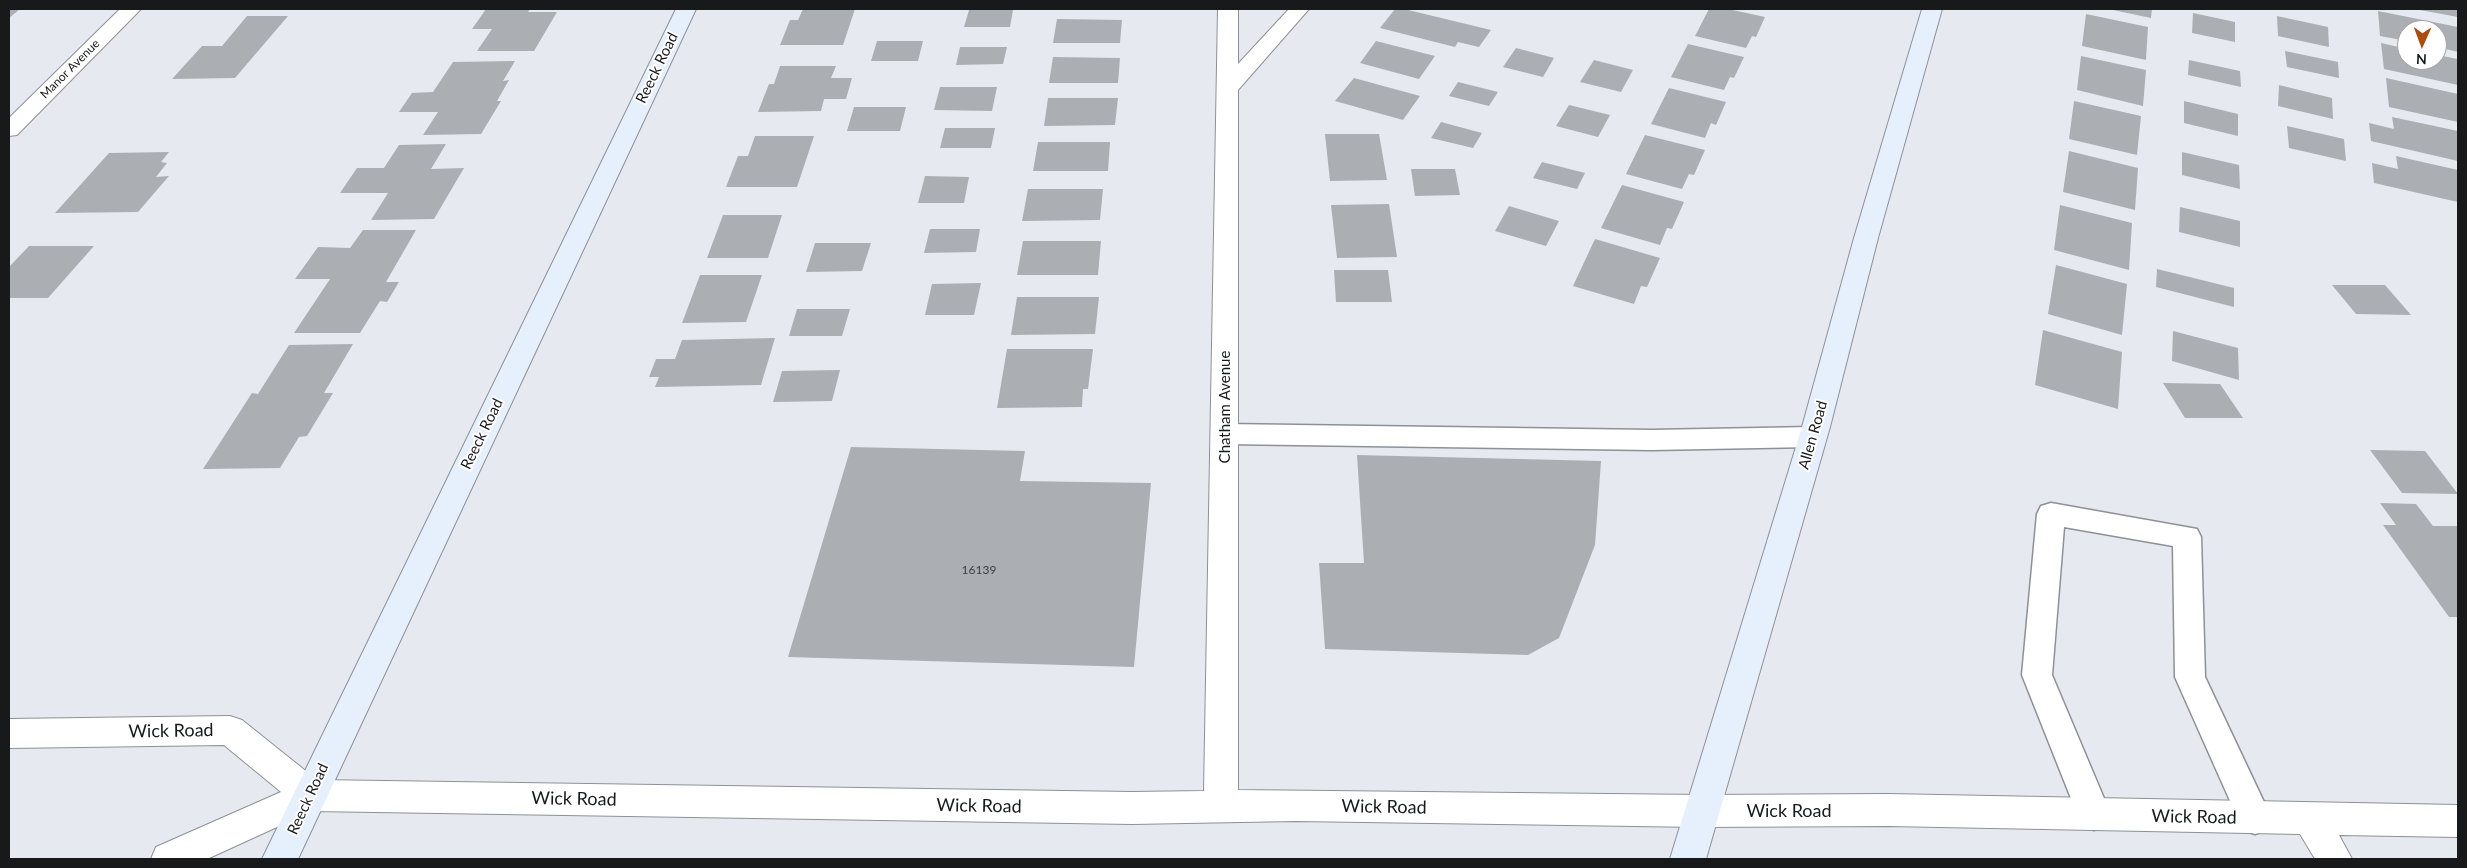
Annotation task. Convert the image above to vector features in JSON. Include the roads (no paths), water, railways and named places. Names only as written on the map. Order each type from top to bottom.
[{"type":"main road","name":"Reeck Road","points":[[280,859],[686,9]]},
{"type":"main road","name":"Allen Road","points":[[1688,859],[1812,437],[1932,9]]},
{"type":"street","name":"Manor Avenue","points":[[9,130],[131,9]]},
{"type":"street","name":"Chatham Avenue","points":[[1221,806],[1228,9]]},
{"type":"street","points":[[1227,89],[1298,9]]},
{"type":"street","name":"Wick Road","points":[[9,734],[230,730],[310,795]]},
{"type":"street","name":"Wick Road","points":[[169,859],[310,795],[1132,808],[1221,806],[1702,811],[1888,810],[2254,819],[2458,821]]},
{"type":"street","points":[[2310,819],[2334,859]]},
{"type":"lane","points":[[1225,434],[1652,440],[1812,437]]},
{"type":"lane","points":[[2094,815],[2037,675],[2051,514],[2187,537],[2190,677],[2254,819]]}]
